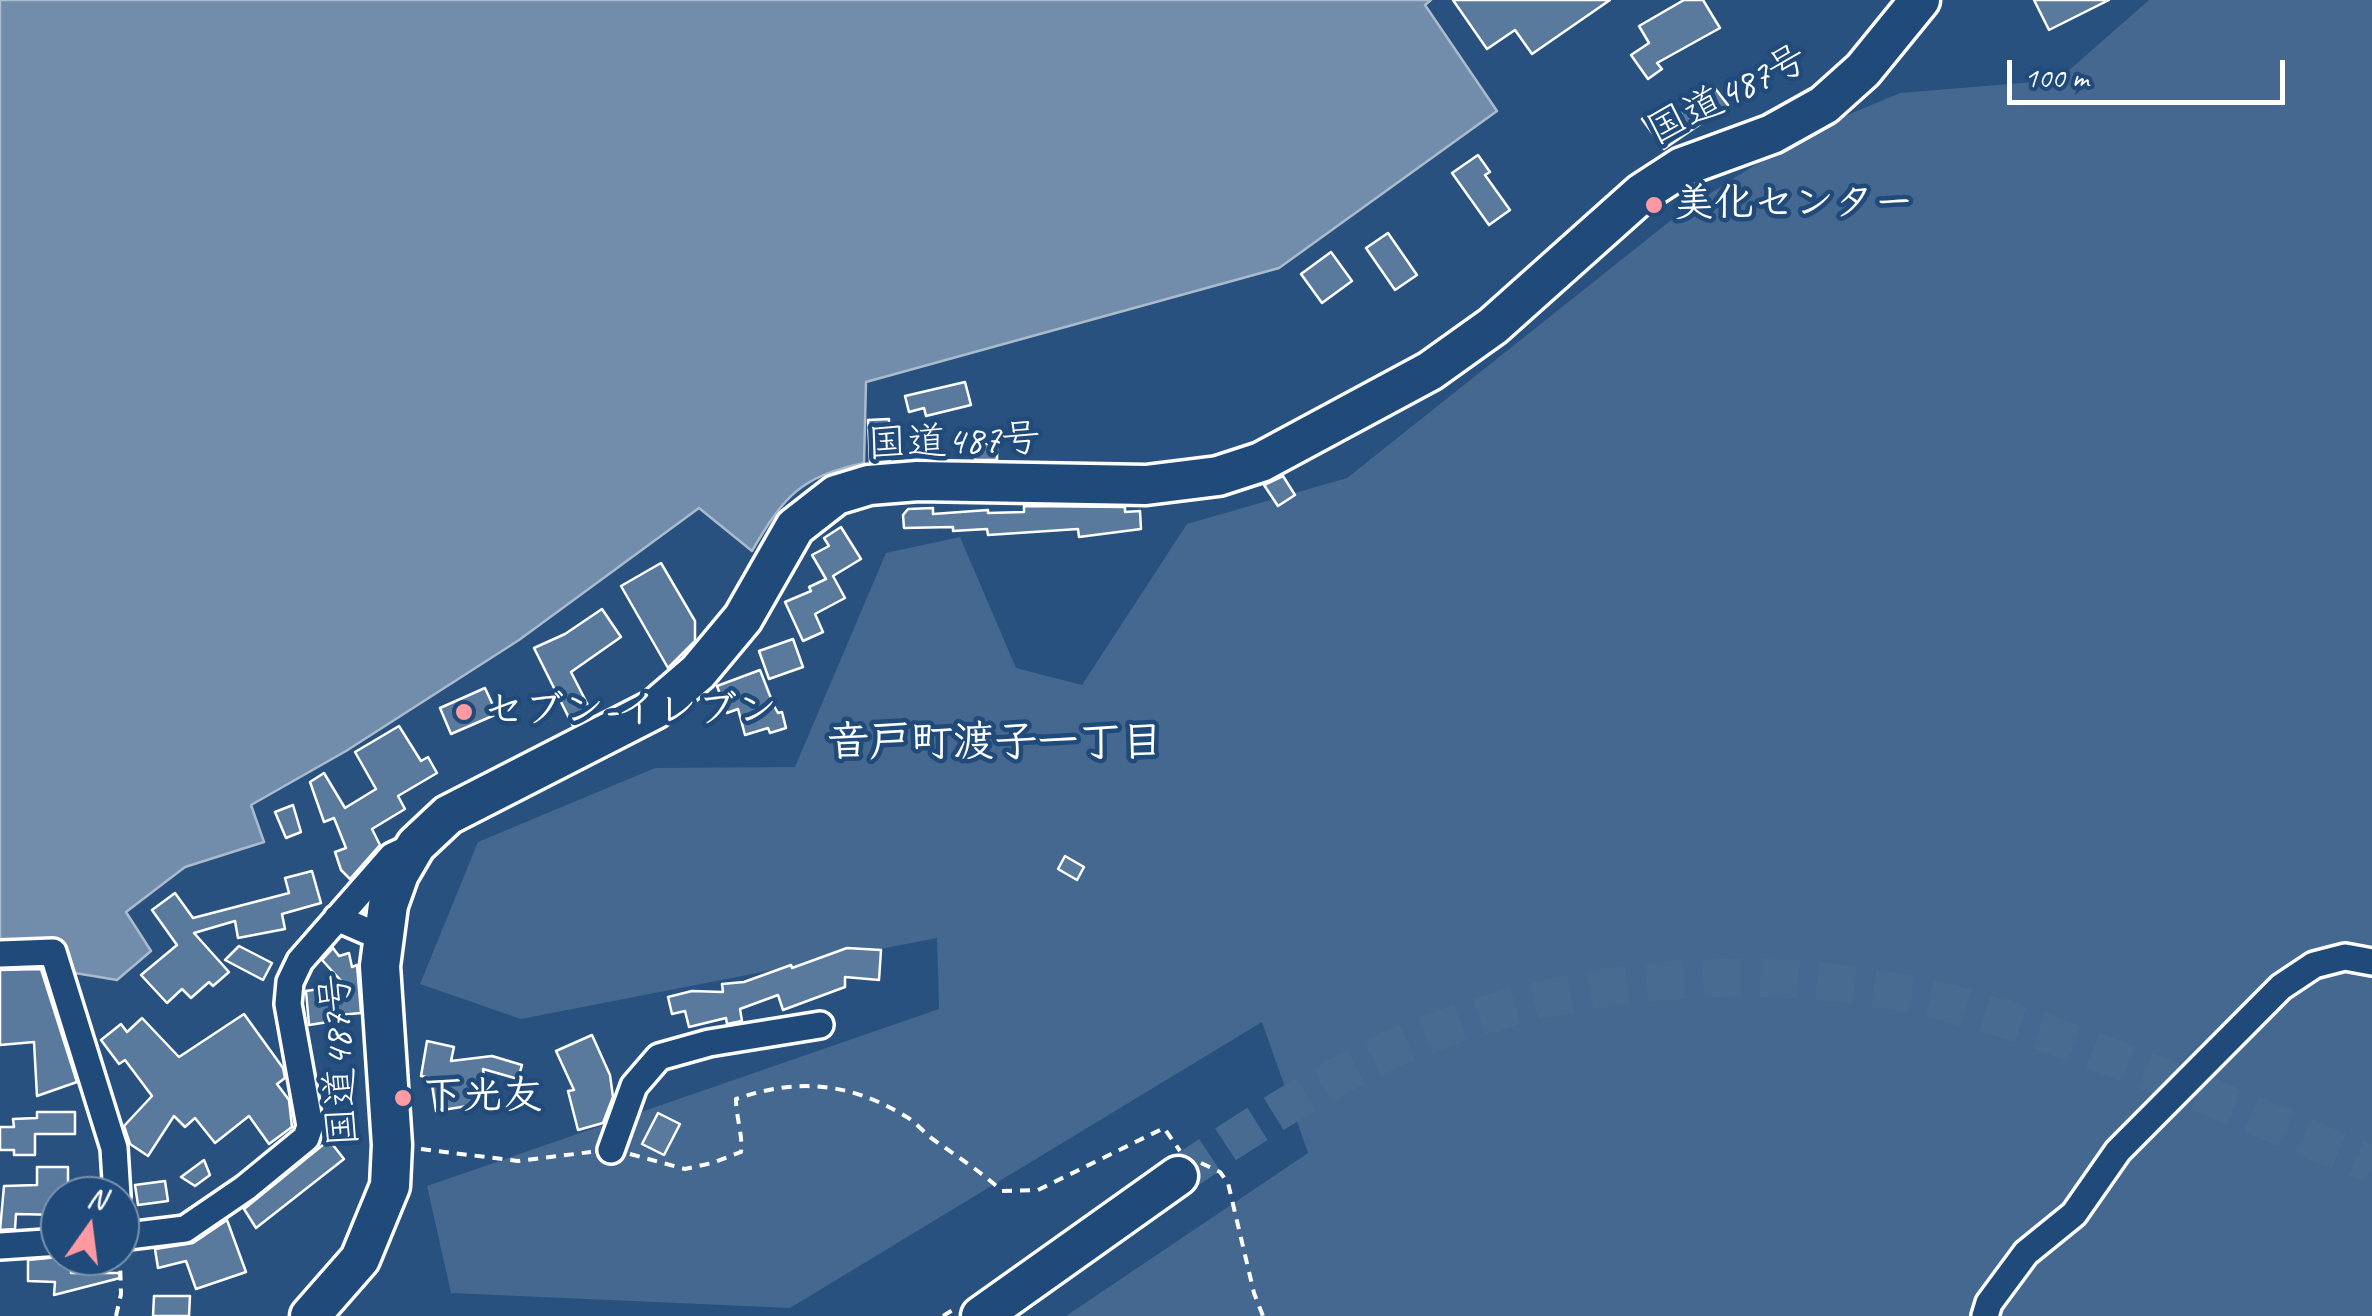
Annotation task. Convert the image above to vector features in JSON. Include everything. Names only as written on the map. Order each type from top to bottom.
[{"type":"highway","name":"国道487号","points":[[310,1316],[360,1260],[390,1186],[392,1145],[380,966],[388,905],[399,874],[416,845],[448,815],[655,708],[698,672],[743,618],[795,527],[836,495],[870,485],[918,481],[1146,485],[1218,476],[1261,462],[1430,371],[1493,326],[1642,193],[1682,168],[1772,134],[1824,106],[1863,70],[1920,0]]},
{"type":"highway","points":[[981,1316],[1185,1163]]},
{"type":"street","points":[[140,1235],[185,1229],[245,1188],[306,1138],[310,1126],[288,1004],[290,982],[300,961],[392,856],[416,845]]},
{"type":"street","points":[[338,918],[383,938]]},
{"type":"street","points":[[0,954],[52,952],[114,1148],[116,1176]]},
{"type":"street","points":[[1985,1316],[1989,1303],[2026,1253],[2074,1214],[2118,1151],[2281,987],[2314,965],[2345,957],[2372,962]]},
{"type":"street","points":[[611,1150],[634,1086],[659,1057],[709,1044],[820,1025]]},
{"type":"street","points":[[0,1246],[40,1243]]},
{"type":"path","points":[[392,1145],[518,1161],[611,1150],[685,1169],[712,1164],[741,1152],[736,1099],[771,1087],[820,1085],[872,1097],[910,1118],[1002,1191],[1038,1190],[1164,1128],[1185,1163],[1220,1172],[1228,1183],[1263,1316]]},
{"type":"path","points":[[116,1316],[121,1276]]},
{"type":"shaded area","points":[[0,0],[1431,0],[1425,5],[1497,111],[1279,268],[866,382],[864,463],[824,475],[796,492],[774,516],[752,551],[699,508],[519,640],[346,751],[251,805],[264,842],[185,867],[126,912],[151,951],[117,980],[63,971],[0,946]]},
{"type":"shaded area","points":[[2149,0],[2372,0],[2372,1316],[1066,1316],[1308,1153],[1262,1022],[790,1308],[451,1293],[427,1186],[939,1009],[937,938],[521,1019],[420,984],[478,842],[655,768],[795,767],[886,553],[960,537],[1016,668],[1082,685],[1187,524],[1347,478],[1684,210],[1807,132],[1900,93],[2058,80]]},
{"type":"building","points":[[1453,0],[1610,0],[1532,54],[1515,30],[1487,49]]},
{"type":"building","points":[[1684,0],[1703,0],[1720,28],[1657,63],[1662,69],[1648,79],[1631,55],[1649,43],[1639,26]]},
{"type":"building","points":[[2034,0],[2109,0],[2049,30]]},
{"type":"building","points":[[1714,87],[1728,105],[1664,149],[1642,119],[1655,110],[1666,125]]},
{"type":"building","points":[[1478,155],[1490,172],[1485,175],[1510,210],[1489,225],[1452,173]]},
{"type":"building","points":[[1388,233],[1417,275],[1395,290],[1366,248]]},
{"type":"building","points":[[1331,252],[1352,281],[1322,303],[1301,274]]},
{"type":"building","points":[[965,382],[971,405],[926,416],[924,408],[909,412],[905,396]]},
{"type":"building","points":[[889,419],[890,461],[870,462],[868,420]]},
{"type":"building","points":[[975,444],[997,444],[997,460],[975,460]]},
{"type":"building","points":[[1283,476],[1295,495],[1278,506],[1264,485]]},
{"type":"building","points":[[1024,506],[1125,507],[1125,512],[1140,511],[1141,529],[1079,537],[1078,529],[988,535],[987,529],[904,528],[903,515],[908,509],[933,508],[933,514],[988,513],[1024,512]]},
{"type":"building","points":[[841,527],[861,559],[833,576],[845,598],[815,614],[823,632],[803,641],[785,602],[811,591],[809,587],[826,579],[812,555],[829,546],[824,538]]},
{"type":"building","points":[[661,563],[695,621],[695,641],[668,668],[621,586]]},
{"type":"building","points":[[602,609],[621,637],[571,672],[593,715],[573,726],[534,648],[565,634]]},
{"type":"building","points":[[793,639],[803,667],[769,679],[759,651]]},
{"type":"building","points":[[760,670],[786,728],[770,733],[768,728],[745,735],[738,709],[727,713],[717,686]]},
{"type":"building","points":[[485,688],[497,714],[451,734],[440,708]]},
{"type":"building","points":[[399,726],[421,761],[428,757],[437,773],[398,796],[405,809],[372,829],[380,845],[350,879],[341,870],[335,852],[346,848],[334,818],[324,822],[310,782],[324,773],[345,808],[376,789],[355,752]]},
{"type":"building","points":[[293,805],[301,832],[286,838],[275,812]]},
{"type":"building","points":[[1065,856],[1084,867],[1077,880],[1058,869]]},
{"type":"building","points":[[312,871],[321,903],[282,914],[285,929],[238,938],[235,921],[194,933],[229,972],[213,986],[209,982],[191,998],[182,989],[167,1003],[141,975],[177,945],[152,910],[175,893],[193,918],[289,893],[285,878]]},
{"type":"building","points":[[239,946],[272,963],[263,980],[225,960]]},
{"type":"building","points":[[333,948],[339,956],[349,953],[352,967],[357,965],[361,1013],[309,1025],[306,991],[345,985],[322,960]]},
{"type":"building","points":[[847,948],[881,950],[879,980],[845,977],[845,987],[783,1010],[778,995],[740,1009],[742,1021],[727,1024],[726,1018],[689,1027],[685,1011],[672,1014],[668,997],[692,991],[723,992],[722,984],[744,982]]},
{"type":"building","points":[[41,969],[77,1082],[37,1096],[34,1042],[0,1045],[0,970]]},
{"type":"building","points":[[244,1014],[283,1068],[285,1078],[277,1084],[289,1100],[292,1127],[269,1144],[249,1116],[215,1143],[195,1118],[185,1127],[174,1116],[148,1156],[130,1144],[124,1126],[152,1096],[125,1060],[119,1064],[101,1040],[121,1024],[127,1032],[142,1018],[179,1057]]},
{"type":"building","points":[[592,1035],[610,1075],[613,1097],[603,1123],[578,1130],[568,1091],[574,1090],[556,1051]]},
{"type":"building","points":[[427,1041],[454,1047],[451,1061],[492,1056],[522,1065],[518,1079],[483,1069],[487,1103],[436,1111],[431,1078],[421,1076]]},
{"type":"building","points":[[37,1112],[75,1112],[75,1134],[35,1134],[35,1155],[0,1150],[0,1127],[14,1127],[13,1119],[37,1118]]},
{"type":"building","points":[[658,1113],[680,1124],[664,1155],[642,1144]]},
{"type":"building","points":[[329,1140],[344,1159],[256,1228],[244,1209]]},
{"type":"building","points":[[204,1160],[210,1175],[195,1186],[181,1177]]},
{"type":"building","points":[[37,1167],[68,1167],[68,1176],[40,1176],[40,1215],[16,1214],[15,1229],[0,1230],[4,1186],[37,1185]]},
{"type":"building","points":[[165,1181],[168,1201],[140,1205],[140,1184]]},
{"type":"building","points":[[227,1220],[246,1272],[196,1289],[186,1261],[158,1268],[155,1249],[193,1243]]},
{"type":"building","points":[[40,1259],[40,1276],[120,1278],[54,1295],[55,1282],[28,1281],[28,1260]]},
{"type":"building","points":[[154,1296],[190,1296],[189,1316],[153,1316]]},
{"type":"tunnel","points":[[1178,1176],[1337,1077],[1393,1049],[1460,1023],[1530,1002],[1603,988],[1753,978],[1828,982],[1900,992],[1970,1009],[2123,1062],[2372,1165]]},
{"type":"place","name":"美化センター","points":[[1654,205]]},
{"type":"place","name":"セブン-イレブン","points":[[464,712]]},
{"type":"place","name":"下光友","points":[[403,1098]]},
{"type":"district","name":"音戸町渡子一丁目","points":[[995,744]]}]
